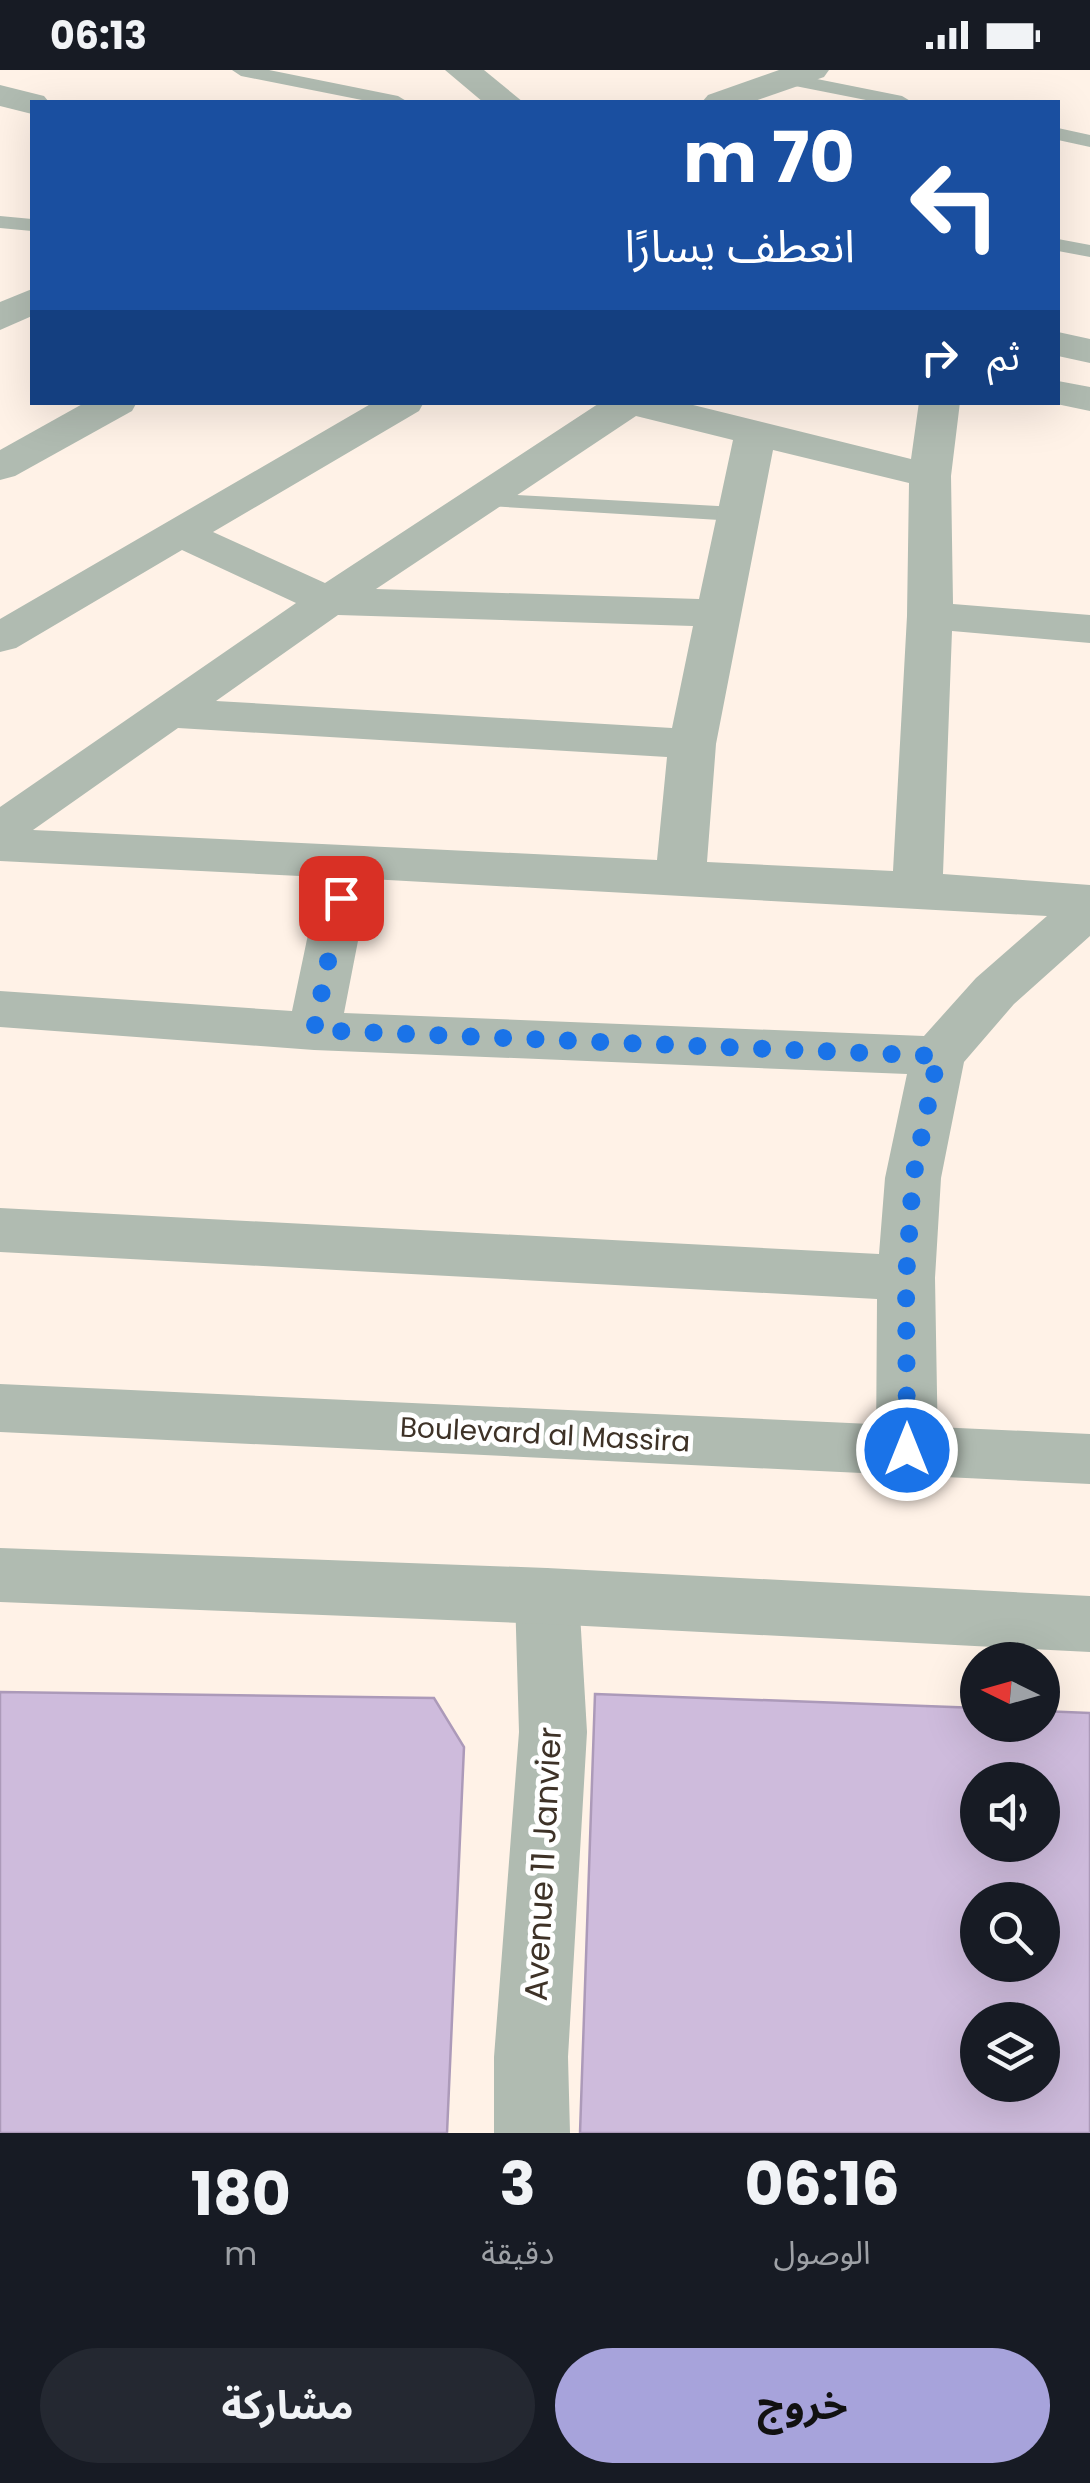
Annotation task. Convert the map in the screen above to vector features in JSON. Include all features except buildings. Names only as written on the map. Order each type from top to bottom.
[{"type":"street","points":[[462,70],[502,100]]},
{"type":"street","points":[[726,100],[799,74]]},
{"type":"street","points":[[0,95],[30,102]]},
{"type":"street","points":[[0,318],[30,302]]},
{"type":"street","points":[[1060,344],[1090,352]]},
{"type":"street","points":[[1060,392],[1090,399]]},
{"type":"street","points":[[0,467],[112,405]]},
{"type":"street","points":[[0,638],[399,405]]},
{"type":"street","points":[[0,830],[328,600],[625,405]]},
{"type":"street","points":[[636,405],[930,476]]},
{"type":"street","points":[[918,889],[930,616],[930,476],[940,405]]},
{"type":"street","points":[[680,878],[692,744],[755,433]]},
{"type":"street","points":[[183,534],[328,600],[717,612]]},
{"type":"street","points":[[930,616],[1090,629]]},
{"type":"street","points":[[169,714],[692,744]]},
{"type":"street","points":[[0,846],[918,889],[1090,902]]},
{"type":"street","points":[[314,1030],[348,864]]},
{"type":"street","points":[[907,1450],[906,1278],[913,1178],[938,1056],[995,992],[1062,930],[1090,911]]},
{"type":"street","points":[[0,1009],[314,1030],[938,1056]]},
{"type":"street","points":[[0,1230],[906,1278]]},
{"type":"street","name":"Boulevard al Massira","points":[[0,1408],[1090,1459]]},
{"type":"street","points":[[0,1575],[547,1596],[1090,1624]]},
{"type":"street","name":"Avenue 11 Janvier","points":[[532,2133],[531,2057],[553,1732],[547,1596]]},
{"type":"lane","points":[[241,70],[388,100]]},
{"type":"lane","points":[[799,74],[895,100]]},
{"type":"lane","points":[[1060,134],[1090,141]]},
{"type":"lane","points":[[0,222],[30,225]]},
{"type":"lane","points":[[1060,245],[1090,252]]},
{"type":"lane","points":[[480,500],[736,514]]},
{"type":"route","points":[[341,898],[314,1030],[938,1056],[913,1178],[906,1278],[907,1450]]}]
